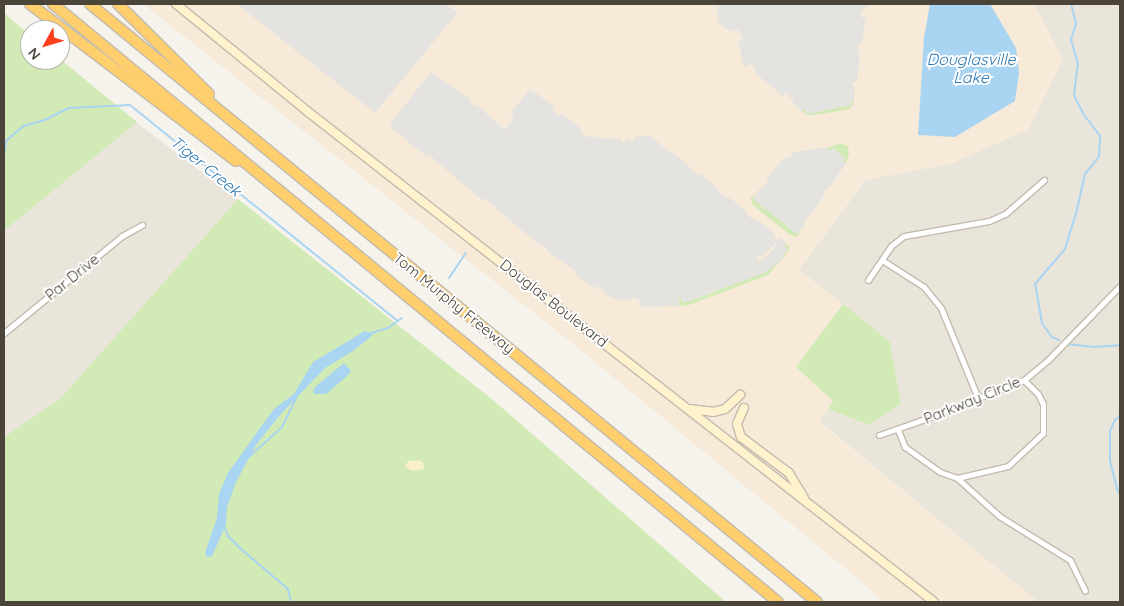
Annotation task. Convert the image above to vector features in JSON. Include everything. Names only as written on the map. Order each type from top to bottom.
[{"type":"highway","points":[[30,4],[154,100],[346,243]]},
{"type":"highway","name":"Tom Murphy Freeway","points":[[53,4],[346,243],[778,602]]},
{"type":"highway","name":"Tom Murphy Freeway","points":[[90,4],[817,602]]},
{"type":"highway","points":[[118,4],[250,136]]},
{"type":"main road","name":"Douglas Boulevard","points":[[176,4],[315,117],[934,602]]},
{"type":"main road","points":[[690,409],[713,412],[725,408],[740,395]]},
{"type":"main road","points":[[744,408],[737,424],[741,437],[789,473],[806,502]]},
{"type":"street","points":[[868,280],[891,246],[904,236],[989,221],[1005,214],[1044,180]]},
{"type":"street","name":"Par Drive","points":[[4,332],[122,236],[142,225]]},
{"type":"street","points":[[882,260],[924,287],[941,308],[978,398]]},
{"type":"street","name":"Parkway Circle","points":[[879,435],[898,430],[1024,380],[1048,360],[1120,286]]},
{"type":"street","points":[[957,478],[1008,466],[1043,433],[1043,404],[1038,394],[1024,380]]},
{"type":"street","points":[[898,430],[905,447],[940,472],[957,478],[999,516],[1070,560],[1086,590]]},
{"type":"shaded area","points":[[143,4],[1034,4],[1063,59],[1029,129],[953,163],[864,180],[799,270],[843,304],[796,367],[834,401],[819,422],[1038,602],[883,602],[870,589],[567,339]]},
{"type":"shaded area","points":[[237,4],[445,4],[458,12],[375,113]]},
{"type":"shaded area","points":[[868,4],[861,13],[862,18],[866,17],[862,44],[859,44],[858,50],[860,55],[857,82],[852,82],[855,93],[854,102],[852,99],[851,105],[807,114],[805,109],[802,111],[793,104],[793,98],[789,98],[787,92],[783,96],[756,74],[752,63],[746,67],[743,64],[738,40],[743,39],[738,30],[733,30],[732,33],[719,23],[717,14],[719,5]]},
{"type":"shaded area","points":[[1034,4],[1120,4],[1120,602],[1038,602],[819,421],[828,409],[869,425],[901,404],[890,342],[799,270],[865,180],[953,163],[1062,59]]},
{"type":"shaded area","points":[[431,72],[470,99],[470,102],[476,107],[477,105],[505,130],[514,117],[510,113],[530,89],[550,103],[555,108],[552,110],[560,116],[561,113],[576,124],[583,131],[581,133],[590,138],[591,136],[609,139],[623,138],[620,140],[624,143],[628,139],[632,142],[635,137],[650,135],[670,153],[671,151],[686,163],[697,175],[699,173],[713,184],[719,190],[718,192],[734,201],[747,212],[746,214],[762,223],[775,234],[773,236],[778,240],[762,257],[759,255],[756,261],[763,259],[770,253],[778,241],[779,237],[787,243],[784,246],[788,249],[779,262],[764,273],[683,303],[682,299],[679,299],[679,306],[644,307],[639,305],[641,302],[634,297],[629,301],[613,298],[605,294],[605,291],[597,285],[597,290],[585,282],[575,271],[547,251],[546,247],[539,245],[484,198],[482,200],[428,154],[426,156],[399,132],[392,129],[390,124]]},
{"type":"shaded area","points":[[136,122],[238,200],[180,272],[60,399],[4,437],[4,231]]},
{"type":"shaded area","points":[[828,147],[829,152],[833,148],[845,158],[842,161],[846,163],[831,185],[824,191],[825,194],[811,215],[806,219],[804,223],[806,224],[797,234],[754,200],[757,195],[755,194],[768,181],[767,179],[782,160],[792,155],[790,153]]},
{"type":"green space","points":[[4,13],[20,27],[20,70],[70,70],[70,67],[137,122],[4,231]]},
{"type":"green space","points":[[852,99],[854,102],[850,109],[815,115],[807,115],[802,111],[804,108],[807,114],[850,105]]},
{"type":"green space","points":[[840,143],[848,146],[849,154],[846,163],[842,161],[845,158],[833,148],[829,152],[826,149]]},
{"type":"green space","points":[[756,193],[754,199],[798,234],[802,230],[799,235],[795,237],[789,234],[754,206],[750,199]]},
{"type":"green space","points":[[238,199],[493,400],[726,602],[4,602],[4,437],[60,399]]},
{"type":"green space","points":[[785,244],[790,247],[787,253],[768,275],[689,305],[679,306],[679,299],[683,303],[712,293]]},
{"type":"green space","points":[[843,304],[890,342],[901,404],[869,425],[828,409],[833,401],[796,367]]},
{"type":"sand","points":[[418,460],[423,462],[424,469],[412,471],[405,465],[409,461]]},
{"type":"water","name":"Douglasville Lake","points":[[930,4],[990,4],[1016,48],[1019,73],[1015,101],[955,137],[918,135],[924,38]]},
{"type":"water","points":[[365,331],[373,335],[353,351],[325,368],[279,416],[256,445],[236,482],[227,507],[226,524],[212,556],[207,557],[205,553],[217,518],[219,494],[228,473],[274,409],[294,394],[313,362]]},
{"type":"water","points":[[344,363],[351,371],[346,377],[326,394],[314,394],[315,387]]},
{"type":"waterway","points":[[1059,340],[1052,337],[1042,323],[1035,284],[1065,249],[1076,214],[1085,174],[1099,157],[1100,136],[1084,115],[1074,95],[1078,64],[1071,40],[1076,24],[1071,4]]},
{"type":"waterway","name":"Tiger Creek","points":[[4,156],[6,141],[23,126],[45,120],[69,108],[130,105],[398,321]]},
{"type":"waterway","points":[[449,278],[466,253]]},
{"type":"waterway","points":[[368,334],[388,328],[402,318]]},
{"type":"waterway","points":[[1066,344],[1094,347],[1120,345]]},
{"type":"waterway","points":[[250,456],[282,427],[296,398]]},
{"type":"waterway","points":[[1120,416],[1115,420],[1110,431],[1110,461],[1117,490],[1120,494]]},
{"type":"waterway","points":[[224,526],[228,536],[241,549],[288,589],[291,602]]}]
